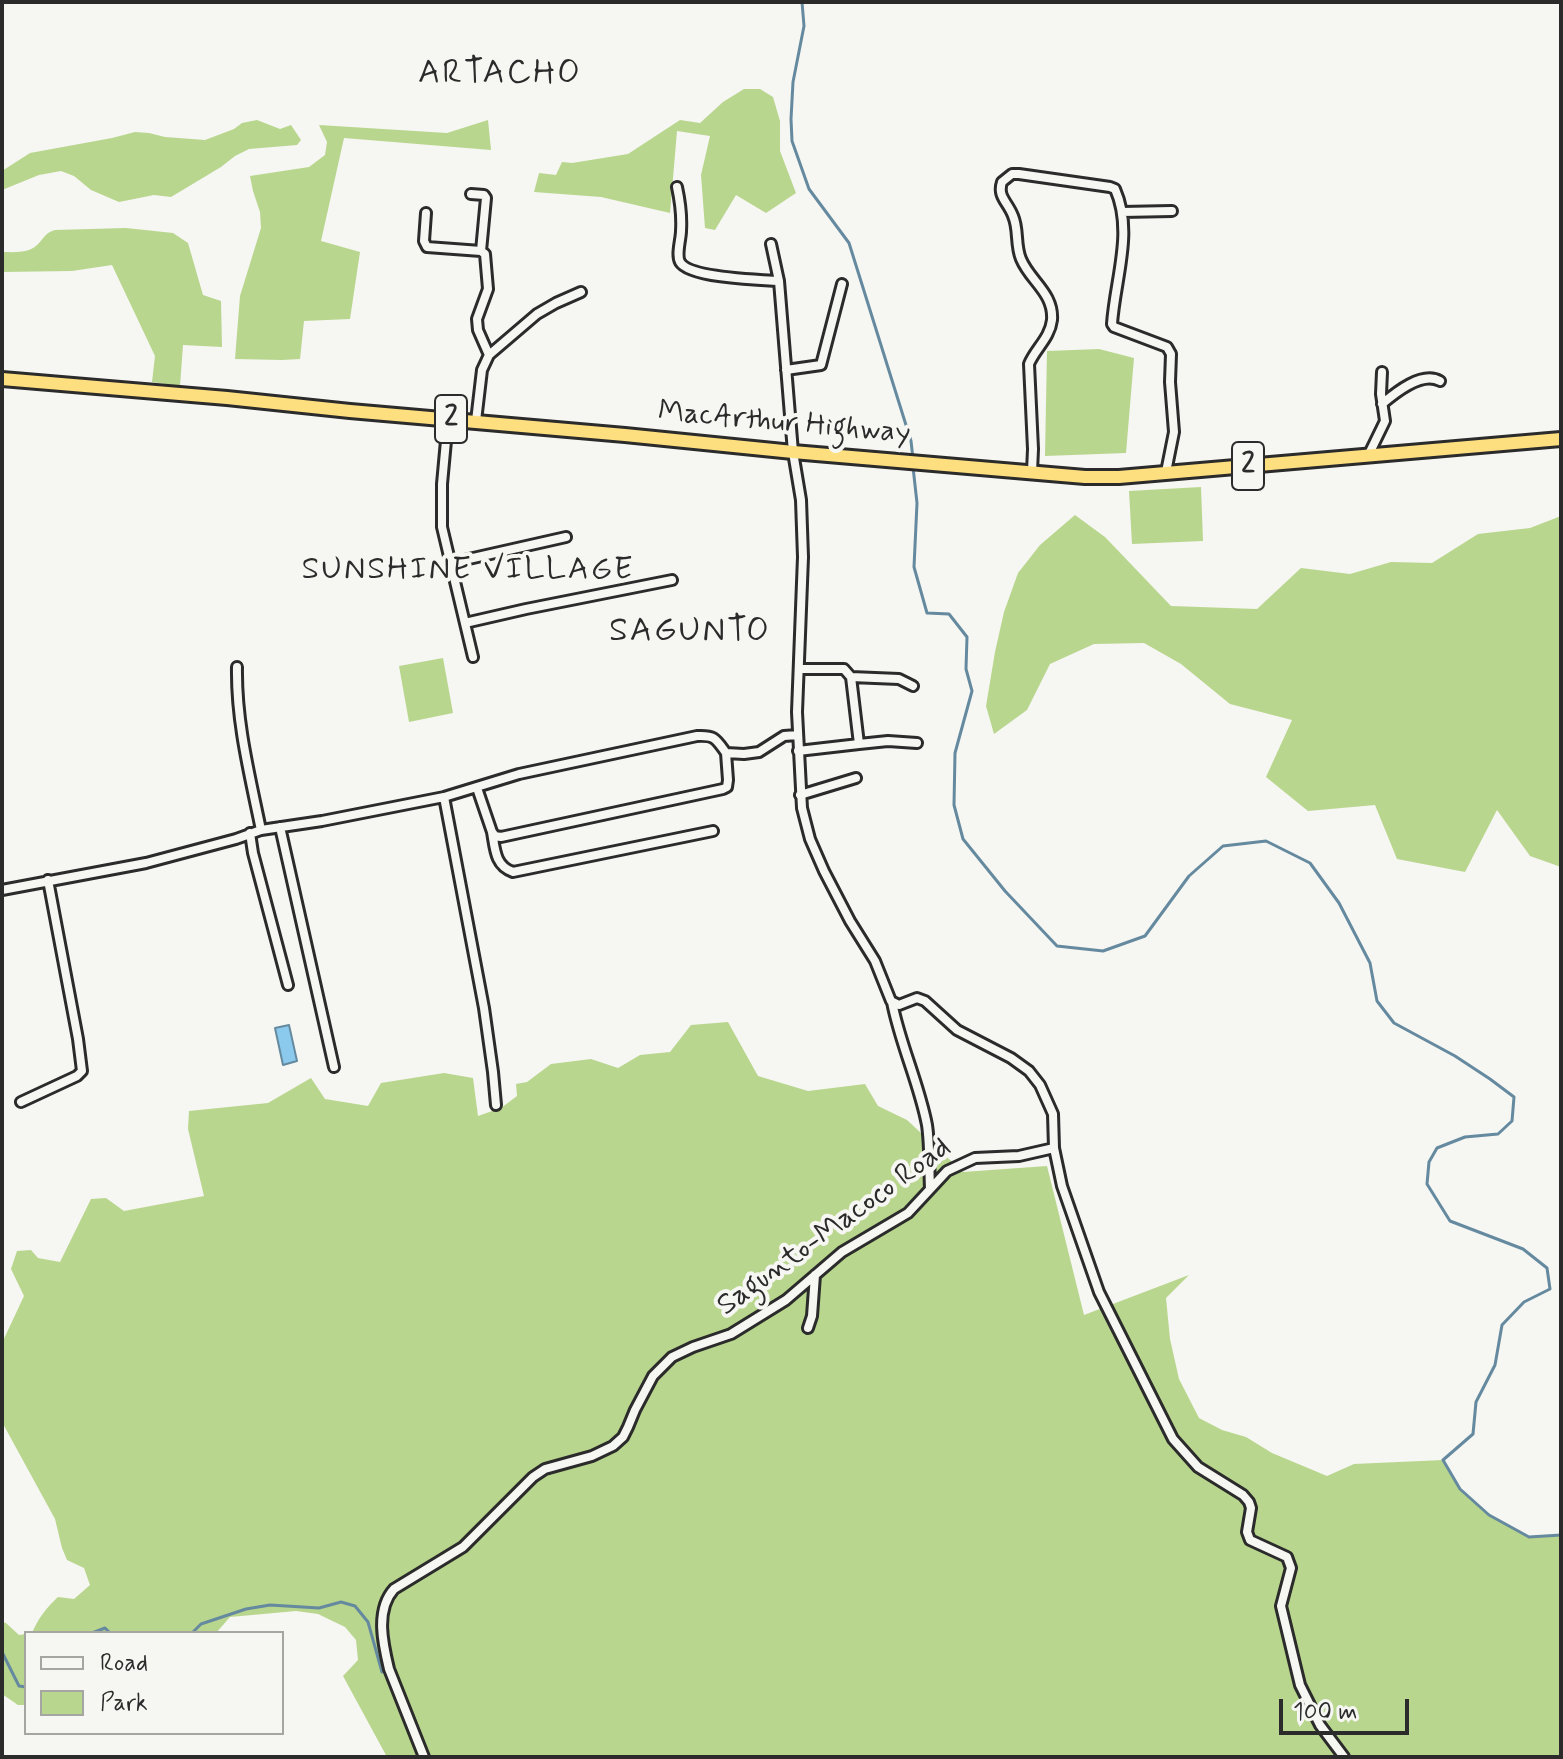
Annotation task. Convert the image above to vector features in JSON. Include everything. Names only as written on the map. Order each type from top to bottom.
[{"type":"highway","name":"MacArthur Highway","points":[[2,379],[1085,477],[1119,477],[1561,439]]},
{"type":"street","points":[[1032,472],[1029,364],[1049,331],[1052,320],[1051,308],[1042,287],[1020,257],[1014,217],[1001,197],[1000,187],[1012,174],[1115,189],[1122,212],[1124,235],[1112,324],[1167,347],[1171,354],[1174,432],[1166,472]]},
{"type":"street","points":[[677,187],[681,212],[681,264],[725,278],[779,281]]},
{"type":"street","points":[[471,194],[486,198],[481,251]]},
{"type":"street","points":[[1122,212],[1172,211]]},
{"type":"street","points":[[426,213],[424,241],[427,247],[481,251],[485,254],[488,289],[477,319],[478,330],[489,355]]},
{"type":"street","points":[[771,244],[779,281],[793,452],[801,500],[800,795],[805,824],[824,871],[875,961],[891,1001],[927,1126],[930,1189]]},
{"type":"street","points":[[786,370],[821,365],[842,284]]},
{"type":"street","points":[[476,421],[482,370],[489,355],[537,314],[581,292]]},
{"type":"street","points":[[1368,456],[1385,418],[1382,372]]},
{"type":"street","points":[[1382,404],[1399,390],[1425,378],[1440,381]]},
{"type":"street","points":[[448,419],[441,519],[473,657]]},
{"type":"street","points":[[451,563],[566,537]]},
{"type":"street","points":[[465,623],[672,580]]},
{"type":"street","points":[[237,667],[236,688],[245,752],[261,830]]},
{"type":"street","points":[[799,669],[844,669],[851,677],[859,744]]},
{"type":"street","points":[[851,677],[899,679],[913,686]]},
{"type":"street","points":[[2,890],[146,863],[261,830],[444,797],[519,774],[697,736],[707,735],[716,739],[726,753],[728,780],[727,787],[723,789],[501,837],[492,832]]},
{"type":"street","points":[[726,753],[759,752],[784,736],[798,735]]},
{"type":"street","points":[[798,751],[888,741],[917,743]]},
{"type":"street","points":[[800,795],[856,778]]},
{"type":"street","points":[[477,788],[498,860],[502,867],[513,872],[713,831]]},
{"type":"street","points":[[444,797],[484,1008],[496,1105]]},
{"type":"street","points":[[280,827],[334,1067]]},
{"type":"street","points":[[250,833],[288,985]]},
{"type":"street","points":[[21,1102],[82,1071],[48,880]]},
{"type":"street","points":[[891,1001],[899,1005],[917,998],[925,1001],[957,1030],[1004,1053],[1029,1071],[1040,1085],[1053,1114],[1054,1148],[1062,1186],[1096,1286],[1173,1439],[1198,1467],[1247,1498],[1251,1508],[1247,1532],[1250,1540],[1284,1554],[1290,1563],[1281,1606],[1300,1685],[1320,1725],[1344,1757]]},
{"type":"street","name":"Sagunto-Macoco Road","points":[[424,1757],[386,1658],[382,1617],[390,1594],[401,1584],[463,1547],[533,1477],[545,1469],[592,1456],[613,1446],[623,1437],[653,1376],[672,1357],[731,1334],[786,1300],[842,1252],[908,1213],[947,1171],[971,1159],[1019,1156],[1054,1148]]},
{"type":"street","points":[[808,1328],[815,1275]]},
{"type":"green space","points":[[744,89],[760,89],[773,97],[780,121],[780,151],[796,193],[766,213],[736,195],[715,230],[705,228],[701,175],[710,136],[677,131],[670,213],[601,197],[534,192],[539,173],[556,175],[562,162],[628,154],[680,120],[700,123],[723,102]]},
{"type":"green space","points":[[257,120],[280,129],[291,125],[301,140],[297,145],[249,149],[171,197],[154,195],[119,202],[91,190],[74,176],[61,171],[39,175],[2,190],[2,171],[30,153],[135,132],[205,140],[242,123]]},
{"type":"green space","points":[[488,120],[491,150],[344,138],[321,241],[360,252],[350,319],[304,321],[300,359],[235,359],[240,296],[261,228],[250,176],[309,167],[325,155],[327,142],[319,125],[447,133]]},
{"type":"green space","points":[[126,228],[173,233],[188,243],[203,295],[221,301],[222,347],[183,345],[180,386],[152,382],[155,356],[112,265],[72,271],[2,272],[2,252],[32,249],[55,230]]},
{"type":"green space","points":[[1099,349],[1134,358],[1126,453],[1045,456],[1047,351]]},
{"type":"green space","points":[[1201,487],[1203,541],[1132,544],[1129,491]]},
{"type":"green space","points":[[1075,515],[1105,537],[1171,606],[1257,609],[1301,568],[1350,574],[1391,562],[1432,563],[1478,534],[1530,528],[1561,516],[1561,867],[1530,856],[1497,810],[1465,872],[1397,859],[1375,805],[1308,811],[1266,777],[1292,720],[1230,704],[1181,664],[1144,643],[1094,644],[1050,664],[1027,710],[994,734],[986,706],[1004,612],[1018,573],[1040,545]]},
{"type":"green space","points":[[443,658],[453,713],[409,722],[399,666]]},
{"type":"green space","points":[[728,1022],[758,1076],[808,1091],[865,1084],[878,1106],[907,1120],[963,1172],[1047,1166],[1084,1315],[1189,1275],[1166,1298],[1170,1339],[1179,1379],[1199,1418],[1327,1476],[1354,1464],[1443,1460],[1460,1489],[1489,1515],[1529,1537],[1561,1535],[1561,1757],[387,1757],[343,1676],[358,1660],[356,1640],[345,1627],[318,1614],[296,1611],[230,1617],[218,1631],[33,1631],[58,1597],[74,1599],[90,1585],[84,1568],[67,1560],[55,1519],[2,1422],[2,1343],[24,1296],[11,1269],[17,1251],[31,1250],[38,1258],[60,1262],[91,1199],[106,1198],[124,1211],[204,1196],[188,1129],[189,1111],[268,1103],[311,1078],[325,1099],[368,1106],[381,1083],[444,1073],[473,1078],[478,1116],[501,1108],[517,1096],[516,1084],[527,1082],[551,1064],[591,1059],[618,1068],[640,1055],[670,1052],[691,1025]]},
{"type":"green space","points":[[2,1622],[19,1635],[24,1634],[24,1705],[18,1705],[2,1694]]},
{"type":"water","points":[[289,1025],[297,1061],[283,1065],[275,1028]]},
{"type":"waterway","points":[[802,2],[804,26],[793,82],[792,141],[809,189],[849,243],[911,441],[913,459]]},
{"type":"waterway","points":[[913,467],[917,503],[914,567],[927,613],[949,614],[967,637],[966,669],[972,691],[955,753],[954,805],[963,839],[1005,891],[1057,946],[1103,951],[1145,936],[1189,876],[1223,846],[1266,841],[1310,863],[1339,903],[1370,963],[1377,1001],[1394,1023],[1455,1056],[1514,1097],[1512,1121],[1498,1134],[1465,1137],[1437,1148],[1429,1162],[1427,1184],[1450,1221],[1523,1249],[1547,1268],[1550,1289],[1524,1302],[1502,1325],[1495,1365],[1476,1402],[1473,1434],[1443,1460],[1460,1489],[1489,1515],[1529,1537],[1561,1535]]},
{"type":"waterway","points":[[194,1631],[201,1624],[246,1609],[270,1605],[319,1608],[341,1602],[355,1606],[368,1622],[382,1672]]},
{"type":"waterway","points":[[97,1631],[105,1628],[108,1631]]},
{"type":"waterway","points":[[2,1652],[19,1686],[24,1687]]},
{"type":"district","name":"ARTACHO","points":[[500,75]]},
{"type":"district","name":"SUNSHINE VILLAGE","points":[[468,571]]},
{"type":"district","name":"SAGUNTO","points":[[690,633]]}]
